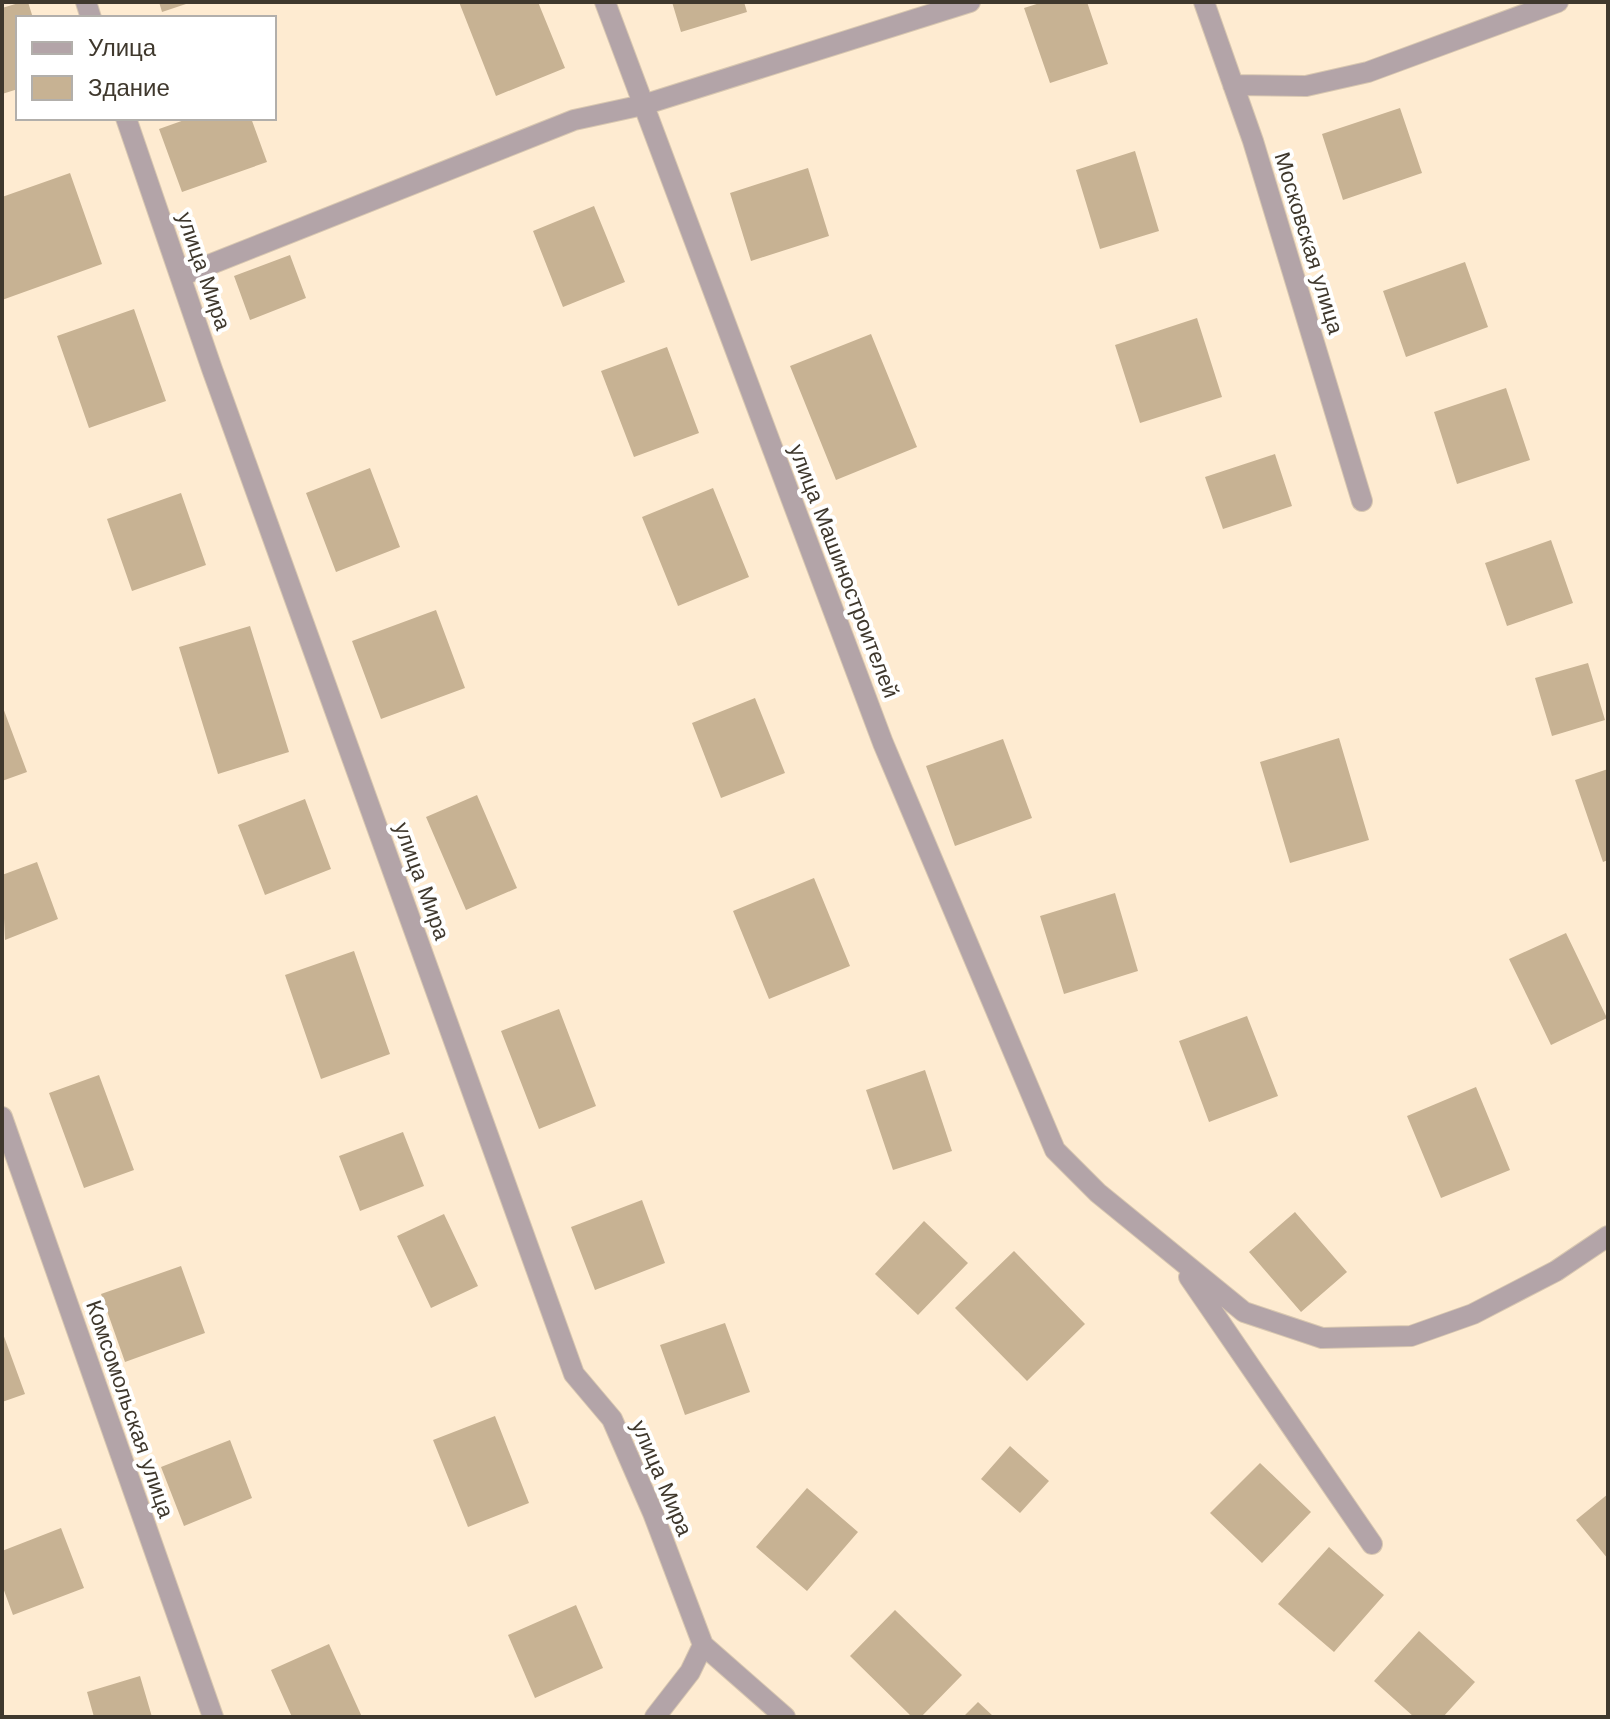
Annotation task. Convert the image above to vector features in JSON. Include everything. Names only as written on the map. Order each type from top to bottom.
[{"type":"street","name":"улица Машиностроителей","points":[[605,2],[883,743],[1055,1150],[1098,1193],[1176,1257]]},
{"type":"street","points":[[181,276],[574,120],[643,105],[970,2]]},
{"type":"street","name":"Московская улица","points":[[1204,2],[1233,85],[1362,501]]},
{"type":"street","points":[[1233,85],[1306,86],[1368,72],[1558,2]]},
{"type":"street","name":"улица Мира","points":[[127,120],[574,1374],[612,1419],[653,1513],[703,1645]]},
{"type":"street","name":"Комсомольская улица","points":[[2,1117],[213,1717]]},
{"type":"street","points":[[1176,1257],[1244,1312],[1322,1338],[1411,1336],[1501,1300],[1556,1271],[1608,1236]]},
{"type":"street","points":[[1176,1257],[1372,1544]]},
{"type":"street","points":[[655,1717],[690,1672],[703,1645],[785,1717]]},
{"type":"building","points":[[28,2],[32,16],[16,16],[16,90],[2,94],[2,8]]},
{"type":"building","points":[[159,2],[189,2],[189,3],[162,12]]},
{"type":"building","points":[[459,2],[538,2],[565,68],[496,96]]},
{"type":"building","points":[[672,2],[744,2],[747,12],[681,32]]},
{"type":"building","points":[[1043,2],[1087,2],[1108,64],[1050,83],[1024,8]]},
{"type":"building","points":[[1400,108],[1422,173],[1343,200],[1322,134]]},
{"type":"building","points":[[184,120],[252,120],[267,162],[182,192],[159,129]]},
{"type":"building","points":[[1135,151],[1159,231],[1100,249],[1076,170]]},
{"type":"building","points":[[808,168],[829,236],[751,261],[730,193]]},
{"type":"building","points":[[70,173],[102,264],[2,300],[2,197]]},
{"type":"building","points":[[594,206],[625,282],[563,307],[533,231]]},
{"type":"building","points":[[290,255],[306,298],[250,320],[234,276]]},
{"type":"building","points":[[1465,262],[1488,327],[1406,357],[1383,291]]},
{"type":"building","points":[[134,309],[166,401],[89,428],[57,336]]},
{"type":"building","points":[[1197,318],[1222,397],[1140,423],[1115,345]]},
{"type":"building","points":[[871,334],[917,447],[836,480],[790,366]]},
{"type":"building","points":[[667,347],[699,433],[634,457],[601,371]]},
{"type":"building","points":[[1506,388],[1530,460],[1457,484],[1434,412]]},
{"type":"building","points":[[1275,454],[1292,506],[1223,529],[1205,477]]},
{"type":"building","points":[[370,468],[400,547],[336,572],[306,493]]},
{"type":"building","points":[[713,488],[749,577],[678,606],[642,517]]},
{"type":"building","points":[[181,493],[206,565],[132,591],[107,519]]},
{"type":"building","points":[[1551,540],[1573,603],[1507,626],[1485,563]]},
{"type":"building","points":[[436,610],[465,688],[381,719],[352,641]]},
{"type":"building","points":[[250,626],[289,752],[218,774],[179,647]]},
{"type":"building","points":[[1588,663],[1605,720],[1552,736],[1535,678]]},
{"type":"building","points":[[755,698],[785,773],[721,798],[692,723]]},
{"type":"building","points":[[2,705],[27,772],[2,781]]},
{"type":"building","points":[[1339,738],[1369,840],[1290,863],[1260,762]]},
{"type":"building","points":[[1003,739],[1032,818],[955,846],[926,766]]},
{"type":"building","points":[[1608,769],[1608,860],[1603,862],[1575,780]]},
{"type":"building","points":[[477,795],[517,888],[466,910],[426,817]]},
{"type":"building","points":[[305,799],[331,869],[265,895],[238,825]]},
{"type":"building","points":[[37,862],[58,919],[5,940],[2,875]]},
{"type":"building","points":[[814,878],[850,966],[769,999],[733,911]]},
{"type":"building","points":[[1115,893],[1138,971],[1064,994],[1040,916]]},
{"type":"building","points":[[1566,933],[1607,1018],[1551,1045],[1509,959]]},
{"type":"building","points":[[354,951],[390,1054],[321,1079],[285,975]]},
{"type":"building","points":[[559,1009],[596,1106],[539,1129],[501,1031]]},
{"type":"building","points":[[1247,1016],[1278,1096],[1209,1122],[1179,1041]]},
{"type":"building","points":[[925,1070],[952,1151],[893,1170],[866,1090]]},
{"type":"building","points":[[99,1075],[134,1170],[84,1188],[49,1093]]},
{"type":"building","points":[[1476,1087],[1510,1170],[1441,1198],[1407,1116]]},
{"type":"building","points":[[403,1132],[424,1186],[360,1211],[339,1156]]},
{"type":"building","points":[[642,1200],[665,1263],[595,1290],[571,1227]]},
{"type":"building","points":[[1295,1212],[1347,1272],[1301,1312],[1249,1252]]},
{"type":"building","points":[[444,1214],[478,1286],[431,1308],[397,1236]]},
{"type":"building","points":[[924,1221],[968,1263],[918,1315],[875,1274]]},
{"type":"building","points":[[1014,1251],[1085,1324],[1027,1381],[955,1308]]},
{"type":"building","points":[[181,1266],[205,1333],[125,1362],[101,1294]]},
{"type":"building","points":[[725,1323],[750,1392],[685,1415],[660,1345]]},
{"type":"building","points":[[2,1331],[25,1394],[2,1402]]},
{"type":"building","points":[[495,1416],[529,1503],[468,1527],[433,1440]]},
{"type":"building","points":[[230,1440],[252,1498],[184,1526],[161,1467]]},
{"type":"building","points":[[1010,1446],[1049,1481],[1020,1513],[981,1479]]},
{"type":"building","points":[[1260,1463],[1311,1512],[1262,1563],[1210,1513]]},
{"type":"building","points":[[807,1488],[858,1532],[807,1591],[756,1547]]},
{"type":"building","points":[[1608,1494],[1608,1559],[1576,1520]]},
{"type":"building","points":[[61,1528],[84,1588],[13,1615],[2,1585],[2,1551]]},
{"type":"building","points":[[1329,1547],[1384,1595],[1334,1652],[1278,1604]]},
{"type":"building","points":[[576,1605],[603,1668],[535,1698],[508,1635]]},
{"type":"building","points":[[895,1610],[962,1675],[921,1717],[912,1717],[850,1656]]},
{"type":"building","points":[[1419,1631],[1475,1682],[1443,1717],[1414,1717],[1374,1681]]},
{"type":"building","points":[[329,1644],[362,1717],[292,1717],[271,1670]]},
{"type":"building","points":[[140,1676],[152,1717],[94,1717],[87,1692]]},
{"type":"building","points":[[978,1702],[994,1717],[963,1717]]}]
